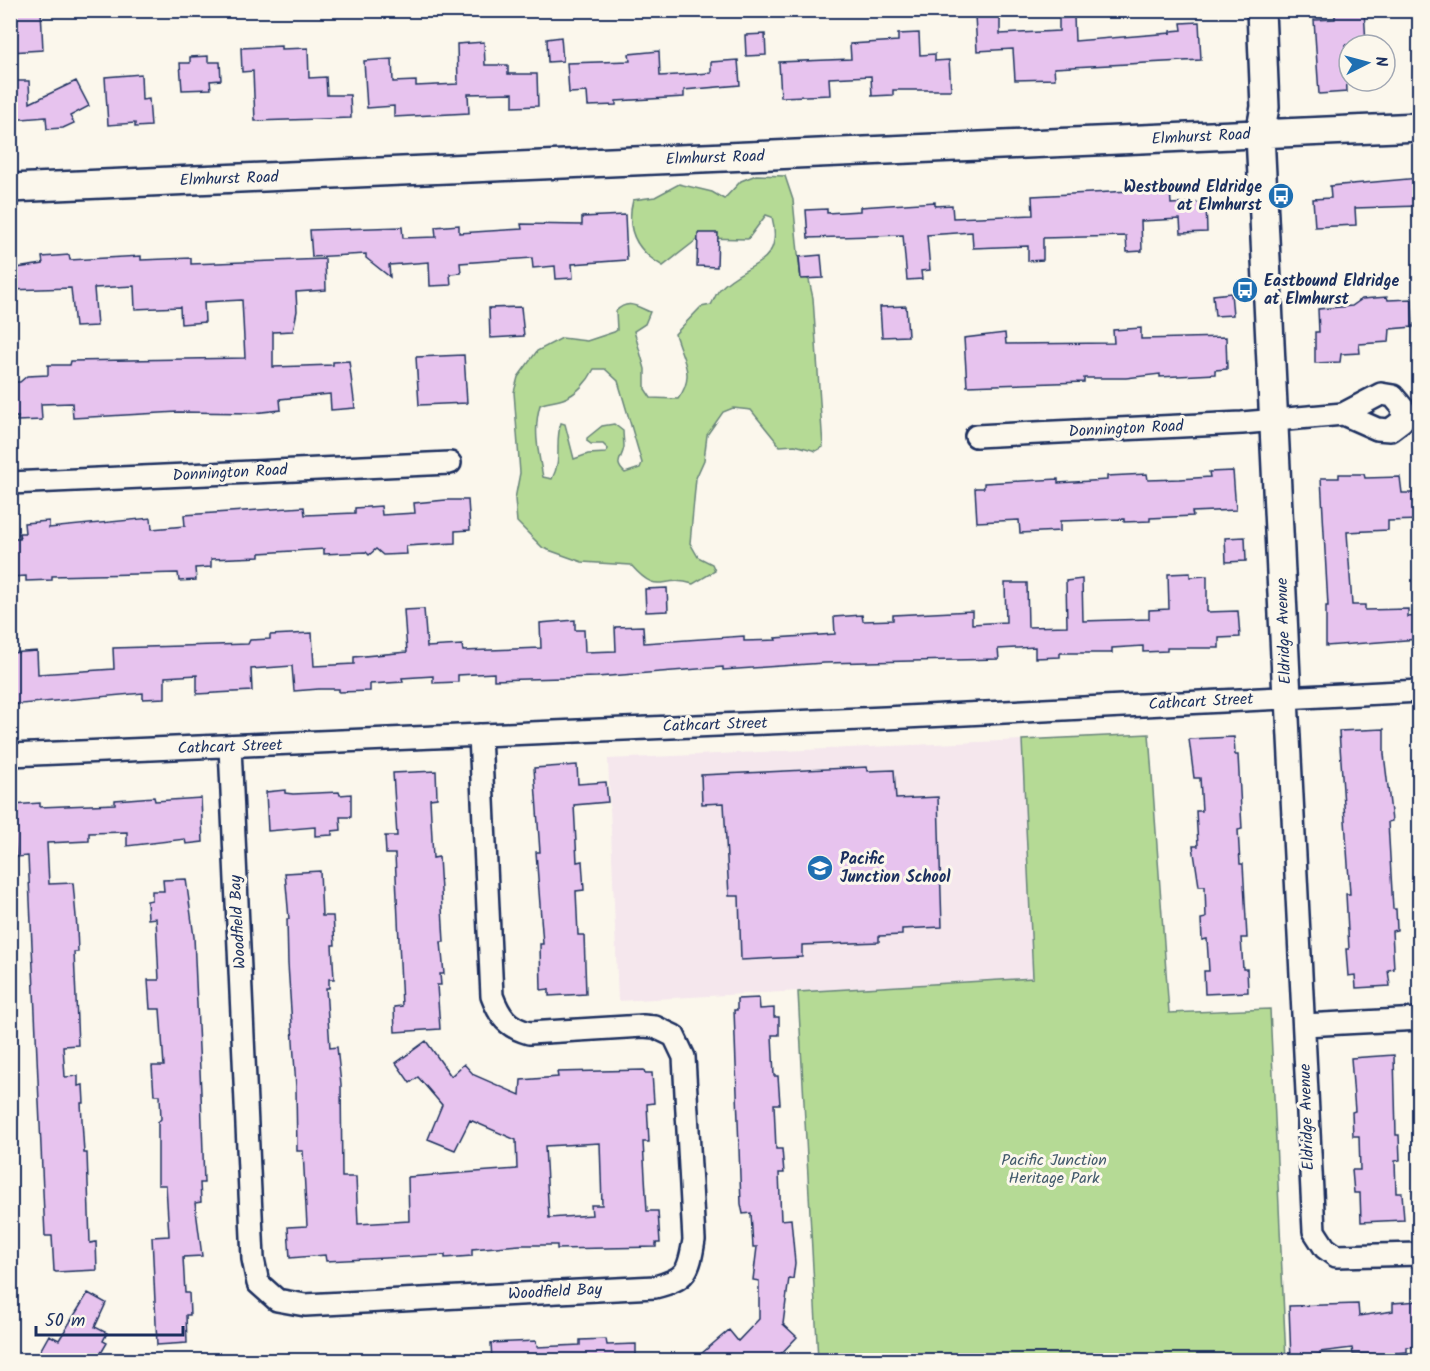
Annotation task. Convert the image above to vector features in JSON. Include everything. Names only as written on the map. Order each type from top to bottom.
[{"type":"street","name":"Eldridge Avenue","points":[[1261,10],[1265,107],[1260,134],[1312,1220],[1315,1236],[1336,1256],[1419,1254]]},
{"type":"street","name":"Elmhurst Road","points":[[10,188],[1419,127]]},
{"type":"street","name":"Donnington Road","points":[[976,436],[1275,421],[1310,415],[1343,414]]},
{"type":"street","name":"Donnington Road","points":[[10,483],[450,463]]},
{"type":"street","name":"Cathcart Street","points":[[10,755],[230,747],[1419,691]]},
{"type":"street","name":"Woodfield Bay","points":[[230,747],[253,1259],[258,1283],[278,1300],[305,1305],[655,1287],[677,1281],[690,1267],[694,1240],[684,1057],[674,1036],[655,1027],[530,1033],[512,1028],[499,1015],[492,996],[480,735]]},
{"type":"street","points":[[1304,1025],[1419,1019]]},
{"type":"shaded area","name":"Pacific Junction School","points":[[1022,740],[1033,978],[618,1001],[608,759]]},
{"type":"green space","points":[[756,175],[785,176],[793,200],[800,274],[809,280],[813,298],[823,447],[816,451],[795,445],[780,446],[751,410],[733,408],[723,412],[707,435],[704,460],[696,478],[690,543],[698,557],[712,564],[715,571],[693,584],[673,581],[655,583],[641,575],[631,565],[582,562],[543,548],[517,522],[515,499],[520,473],[514,392],[518,377],[537,351],[562,338],[587,341],[614,332],[617,330],[616,311],[628,304],[650,312],[645,324],[634,331],[645,369],[645,389],[651,398],[678,399],[686,383],[687,375],[675,334],[701,307],[711,305],[719,291],[730,280],[768,255],[773,246],[775,233],[772,217],[766,215],[748,239],[699,238],[663,266],[646,254],[635,239],[631,221],[633,200],[655,197],[679,184],[712,192],[724,199],[741,181]],"holes":[[[594,369],[605,369],[618,381],[642,463],[640,468],[625,473],[621,469],[619,461],[624,447],[623,431],[614,424],[602,426],[587,438],[591,444],[603,444],[608,449],[606,453],[588,454],[574,459],[565,424],[561,423],[555,471],[552,479],[543,477],[537,432],[540,405],[568,397],[582,387]]]},
{"type":"green space","name":"Pacific Junction Heritage Park","points":[[1149,734],[1169,1013],[1270,1009],[1286,1360],[818,1360],[798,992],[1033,978],[1022,740]]},
{"type":"building","points":[[10,10],[41,10],[43,50],[10,52]]},
{"type":"building","points":[[1335,10],[1364,10],[1365,33],[1337,33],[1337,93],[1319,94],[1314,20],[1335,19]]},
{"type":"building","points":[[1000,14],[1000,34],[1059,31],[1059,18],[1074,17],[1075,41],[1171,33],[1171,31],[1182,30],[1181,23],[1199,22],[1201,60],[1054,68],[1055,79],[1015,80],[1013,49],[977,51],[975,15]]},
{"type":"building","points":[[919,33],[920,55],[935,54],[935,61],[949,60],[951,90],[893,90],[893,95],[872,96],[871,76],[829,78],[830,95],[781,97],[779,62],[851,59],[850,44],[898,41],[898,34]]},
{"type":"building","points":[[765,34],[766,55],[746,56],[745,35]]},
{"type":"building","points":[[561,37],[563,61],[548,62],[547,39]]},
{"type":"building","points":[[484,42],[485,65],[508,65],[508,74],[537,74],[538,106],[513,107],[513,93],[468,94],[469,113],[394,117],[394,106],[367,108],[364,61],[392,59],[393,82],[416,81],[416,86],[458,84],[457,44]]},
{"type":"building","points":[[281,46],[281,49],[308,48],[309,78],[326,77],[327,95],[350,95],[351,118],[255,121],[253,71],[242,72],[241,48]]},
{"type":"building","points":[[659,51],[660,76],[711,73],[711,62],[738,60],[740,85],[684,90],[684,97],[616,101],[616,105],[588,106],[587,92],[569,93],[567,63],[630,61],[629,54]]},
{"type":"building","points":[[208,56],[208,62],[220,62],[221,80],[210,81],[211,89],[182,90],[180,63],[190,63],[190,57]]},
{"type":"building","points":[[141,74],[142,100],[149,99],[151,126],[135,127],[135,123],[108,125],[105,77]]},
{"type":"building","points":[[10,81],[29,81],[30,103],[76,81],[89,106],[70,116],[74,123],[63,128],[47,129],[46,117],[10,120]]},
{"type":"building","points":[[1419,178],[1419,206],[1355,208],[1356,225],[1315,227],[1313,199],[1331,198],[1330,186]]},
{"type":"building","points":[[1170,189],[1171,204],[1206,202],[1207,232],[1181,233],[1180,219],[1141,221],[1142,251],[1127,252],[1126,236],[1043,238],[1043,260],[1028,261],[1028,246],[973,248],[972,232],[927,235],[930,270],[921,271],[922,279],[907,280],[903,235],[808,238],[806,210],[827,209],[827,213],[860,211],[860,207],[935,202],[935,206],[952,205],[953,218],[1033,215],[1032,196]]},
{"type":"building","points":[[625,215],[627,260],[572,264],[573,278],[556,279],[555,266],[533,268],[532,258],[460,263],[461,273],[450,274],[451,285],[430,286],[429,262],[389,265],[390,277],[366,258],[366,254],[312,257],[310,230],[402,227],[403,238],[436,237],[435,227],[459,225],[459,233],[522,229],[521,224],[582,225],[582,217]]},
{"type":"building","points":[[698,233],[718,233],[717,267],[697,266]]},
{"type":"building","points":[[69,255],[70,260],[141,256],[141,260],[191,258],[191,264],[325,259],[326,290],[296,292],[297,311],[293,331],[273,332],[273,367],[333,365],[333,362],[349,361],[355,408],[331,410],[330,394],[280,399],[281,410],[253,413],[178,412],[73,418],[72,403],[41,404],[42,420],[17,421],[18,417],[10,417],[10,382],[20,382],[27,376],[48,375],[48,365],[70,365],[71,361],[245,358],[242,300],[204,302],[205,322],[181,324],[180,307],[135,309],[134,286],[94,288],[97,326],[75,327],[71,288],[10,290],[10,269],[43,264],[42,257]]},
{"type":"building","points":[[821,255],[823,278],[801,279],[799,257]]},
{"type":"building","points":[[1231,293],[1233,315],[1215,316],[1213,295]]},
{"type":"building","points":[[1387,297],[1388,300],[1412,299],[1413,327],[1390,329],[1389,342],[1359,344],[1360,353],[1341,354],[1340,362],[1315,363],[1315,332],[1319,332],[1318,309],[1352,306],[1362,299]]},
{"type":"building","points":[[906,306],[908,336],[882,337],[880,307]]},
{"type":"building","points":[[521,307],[524,336],[490,338],[489,308]]},
{"type":"building","points":[[1141,328],[1141,339],[1226,337],[1227,369],[1215,370],[1215,374],[1160,377],[1160,374],[1126,378],[1084,378],[1084,382],[967,386],[964,338],[1005,333],[1006,344],[1114,343],[1113,330]]},
{"type":"building","points":[[464,355],[467,403],[419,405],[416,357]]},
{"type":"building","points":[[1233,471],[1236,510],[1192,512],[1193,516],[1150,518],[1150,521],[1124,522],[1124,519],[1060,521],[1060,531],[1020,533],[1019,520],[977,522],[975,488],[984,488],[984,483],[1058,479],[1058,483],[1107,480],[1107,476],[1147,474],[1148,480],[1180,479],[1210,477],[1209,472]]},
{"type":"building","points":[[1339,474],[1364,474],[1365,478],[1400,477],[1402,493],[1419,493],[1419,520],[1388,521],[1388,530],[1347,532],[1352,605],[1365,605],[1365,610],[1408,609],[1408,617],[1419,616],[1419,639],[1326,646],[1326,606],[1328,606],[1321,478],[1339,478]]},
{"type":"building","points":[[468,500],[470,530],[455,531],[455,543],[406,546],[407,554],[383,555],[376,549],[369,555],[366,552],[324,554],[324,549],[260,553],[260,557],[211,559],[211,567],[195,568],[196,580],[179,581],[178,573],[52,576],[52,580],[26,581],[26,576],[10,577],[10,539],[20,539],[19,533],[25,533],[24,523],[49,521],[49,528],[151,518],[152,529],[185,526],[184,515],[304,507],[305,515],[355,513],[355,508],[381,506],[382,515],[415,513],[414,503]]},
{"type":"building","points":[[1245,537],[1246,561],[1226,562],[1225,538]]},
{"type":"building","points":[[1190,573],[1190,577],[1207,576],[1207,612],[1238,611],[1240,637],[1219,638],[1219,648],[1167,648],[1167,651],[1143,652],[1143,646],[1112,648],[1112,653],[1060,653],[1060,657],[1035,658],[1035,647],[998,649],[999,659],[824,663],[723,670],[723,667],[597,677],[494,680],[494,673],[458,675],[458,682],[433,683],[433,676],[402,678],[403,682],[370,684],[370,691],[339,692],[339,689],[294,691],[292,666],[251,669],[252,691],[197,694],[197,675],[165,677],[165,698],[143,699],[143,693],[10,705],[10,653],[37,651],[38,674],[114,669],[113,648],[248,644],[250,640],[270,639],[270,635],[312,633],[314,666],[354,664],[354,657],[407,652],[404,610],[424,609],[427,647],[462,645],[463,651],[541,648],[540,623],[575,620],[575,630],[584,630],[585,652],[616,651],[615,627],[643,626],[644,643],[744,636],[744,641],[776,640],[775,638],[835,634],[834,617],[862,615],[863,621],[893,620],[893,615],[972,611],[972,624],[1006,622],[1005,583],[1027,583],[1028,627],[1067,626],[1066,581],[1082,579],[1083,621],[1149,619],[1149,610],[1169,609],[1168,574]]},
{"type":"building","points":[[667,588],[668,611],[646,612],[645,589]]},
{"type":"building","points":[[1384,729],[1384,754],[1392,821],[1388,822],[1393,909],[1396,909],[1397,930],[1392,931],[1394,969],[1388,970],[1390,986],[1356,988],[1355,975],[1348,976],[1346,949],[1349,949],[1346,894],[1350,894],[1339,731]]},
{"type":"building","points":[[1234,737],[1235,755],[1238,755],[1242,829],[1238,830],[1240,864],[1243,864],[1247,938],[1241,938],[1243,969],[1247,969],[1248,992],[1205,994],[1204,971],[1209,971],[1207,939],[1202,940],[1201,919],[1206,918],[1205,886],[1199,886],[1193,846],[1198,846],[1196,811],[1202,811],[1200,778],[1194,778],[1189,739]]},
{"type":"building","points":[[577,765],[578,784],[606,782],[608,802],[574,805],[577,862],[582,861],[584,890],[576,891],[578,935],[584,935],[586,994],[549,996],[549,989],[541,990],[540,944],[543,944],[536,852],[540,852],[534,768]]},
{"type":"building","points":[[867,767],[868,771],[894,770],[896,799],[938,797],[942,927],[902,929],[902,935],[879,936],[879,942],[802,945],[802,957],[741,960],[739,896],[729,896],[724,803],[702,804],[701,775]]},
{"type":"building","points":[[436,771],[437,798],[430,799],[433,858],[439,857],[444,942],[441,942],[444,974],[440,974],[441,985],[437,985],[440,1029],[395,1032],[394,1007],[402,1006],[395,854],[386,854],[385,836],[397,836],[393,773]]},
{"type":"building","points":[[285,790],[285,793],[293,794],[339,792],[340,795],[351,794],[351,817],[340,817],[341,830],[332,831],[332,835],[315,836],[315,827],[268,831],[266,792]]},
{"type":"building","points":[[154,797],[155,801],[201,798],[203,842],[186,844],[185,839],[127,846],[127,832],[89,833],[89,841],[47,843],[49,884],[73,883],[78,952],[74,952],[78,1045],[63,1046],[65,1077],[78,1076],[78,1086],[83,1085],[84,1103],[81,1103],[84,1153],[87,1153],[90,1243],[96,1242],[97,1270],[56,1272],[54,1271],[52,1236],[45,1236],[28,856],[16,857],[13,805],[40,803],[40,807],[115,804],[115,800]]},
{"type":"building","points":[[320,871],[322,916],[333,916],[334,979],[329,979],[329,988],[326,988],[330,1048],[337,1047],[341,1084],[342,1177],[356,1177],[358,1224],[409,1221],[408,1177],[517,1169],[516,1140],[470,1120],[455,1150],[428,1139],[442,1105],[418,1077],[410,1083],[396,1063],[426,1041],[451,1076],[464,1064],[474,1075],[520,1095],[521,1080],[558,1077],[557,1072],[644,1070],[645,1073],[652,1073],[654,1103],[647,1104],[649,1142],[643,1142],[647,1211],[658,1211],[660,1243],[656,1243],[656,1247],[557,1249],[557,1245],[520,1245],[472,1249],[472,1256],[445,1258],[445,1255],[326,1261],[325,1255],[290,1258],[288,1227],[307,1226],[303,1151],[297,1151],[296,1087],[288,964],[287,919],[289,919],[285,873]],"holes":[[[600,1143],[602,1205],[591,1205],[592,1215],[549,1218],[545,1146]]]},
{"type":"building","points":[[186,879],[194,937],[201,1093],[204,1183],[200,1183],[201,1202],[195,1203],[202,1256],[183,1257],[185,1293],[189,1293],[190,1315],[186,1315],[187,1343],[157,1345],[152,1237],[169,1236],[166,1185],[158,1185],[160,1095],[154,1095],[152,1066],[164,1066],[160,1009],[150,1009],[148,980],[159,980],[156,918],[148,919],[147,901],[152,900],[152,891],[164,891],[163,880]]},
{"type":"building","points":[[759,998],[760,1009],[774,1008],[774,1017],[779,1017],[779,1035],[772,1035],[774,1076],[778,1076],[780,1104],[774,1104],[776,1149],[782,1149],[784,1173],[779,1173],[781,1220],[791,1219],[795,1263],[793,1279],[789,1278],[783,1324],[797,1337],[775,1360],[694,1360],[729,1330],[738,1341],[759,1319],[759,1281],[753,1280],[757,1247],[753,1247],[751,1213],[743,1214],[741,1204],[734,1010],[737,1010],[737,999]]},
{"type":"building","points":[[1394,1055],[1396,1135],[1399,1135],[1400,1160],[1395,1161],[1396,1193],[1402,1193],[1404,1220],[1361,1222],[1360,1193],[1354,1193],[1352,1170],[1360,1170],[1359,1136],[1353,1136],[1352,1112],[1355,1111],[1351,1058]]},
{"type":"building","points":[[88,1293],[106,1303],[95,1327],[107,1333],[103,1341],[107,1343],[97,1360],[35,1360],[49,1335],[59,1340]]},
{"type":"building","points":[[1419,1301],[1419,1346],[1407,1347],[1407,1352],[1353,1354],[1352,1348],[1320,1352],[1320,1354],[1311,1355],[1311,1359],[1291,1360],[1289,1306],[1358,1304],[1359,1316],[1393,1311],[1393,1303]]},
{"type":"building","points":[[606,1339],[607,1345],[636,1344],[636,1360],[492,1360],[491,1343],[536,1341],[537,1347],[580,1345],[580,1340]]},
{"type":"place","name":"Westbound Eldridge at Elmhurst","points":[[1281,196]]},
{"type":"place","name":"Eastbound Eldridge at Elmhurst","points":[[1245,290]]},
{"type":"place","name":"Pacific Junction School","points":[[820,868]]}]
